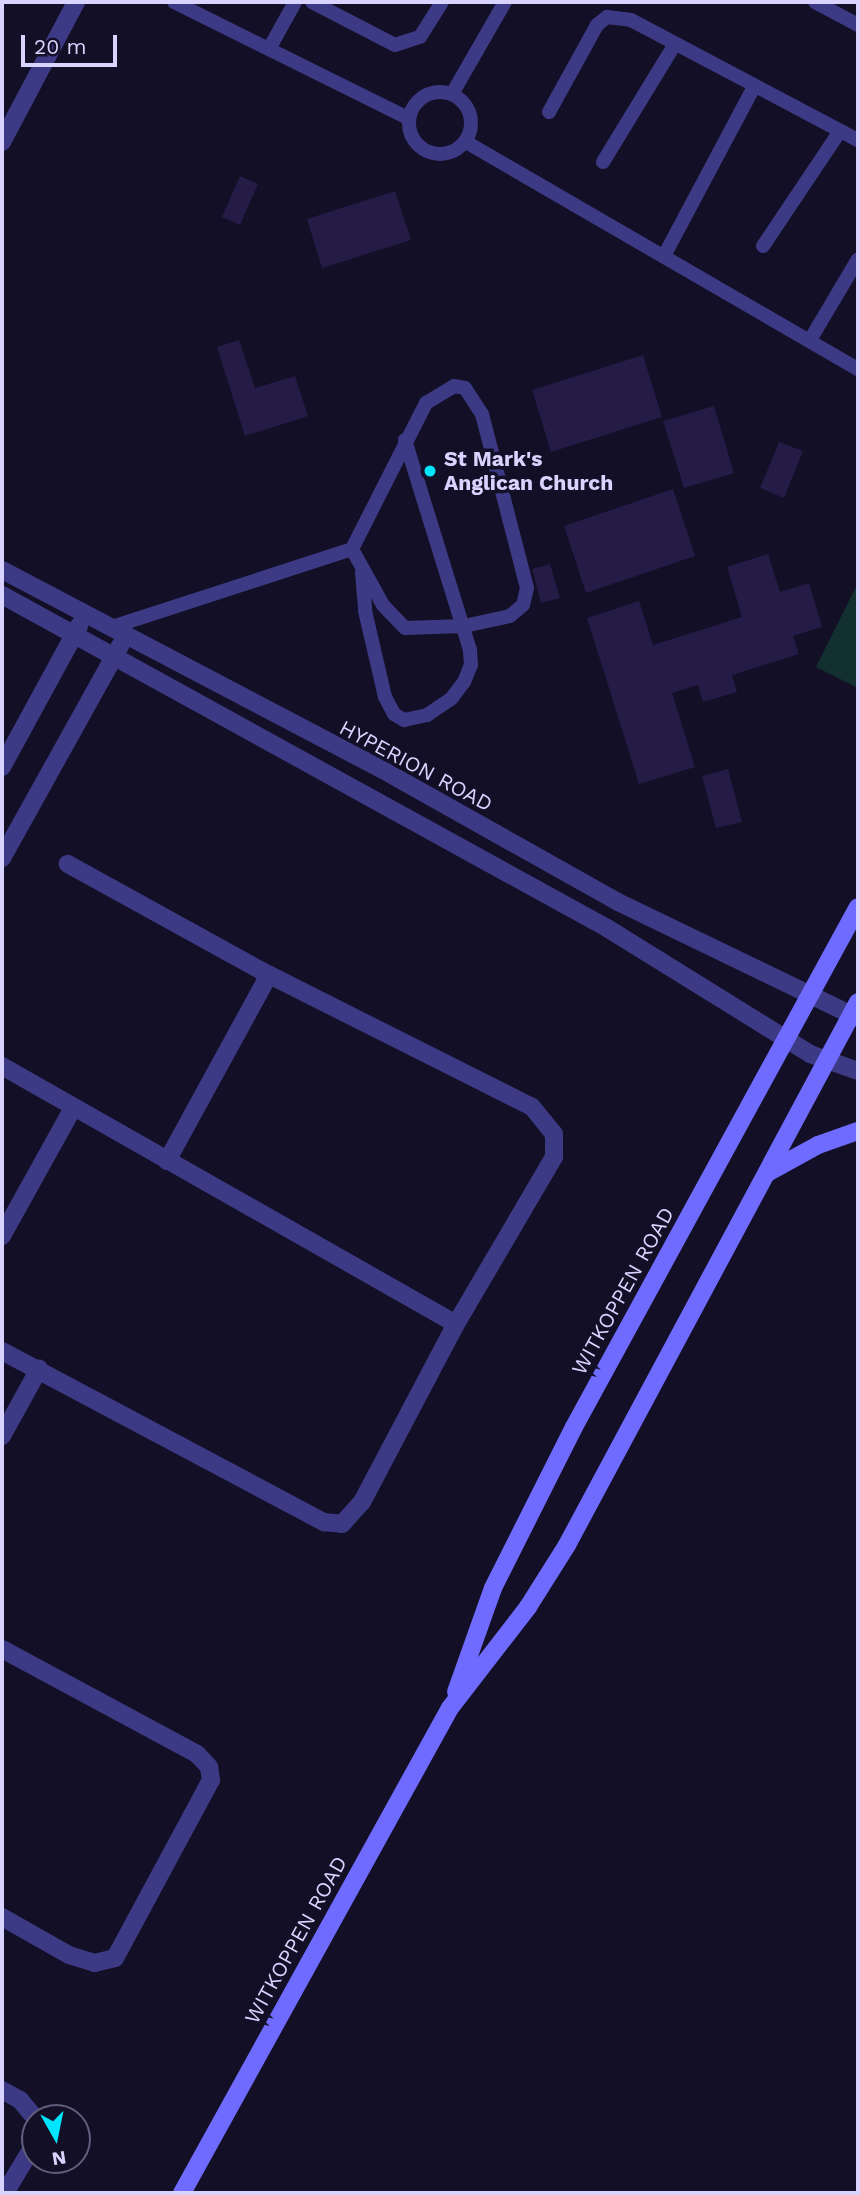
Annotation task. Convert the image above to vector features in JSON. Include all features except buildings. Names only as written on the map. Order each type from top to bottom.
[{"type":"main road","name":"WITKOPPEN ROAD","points":[[450,1708],[493,1588],[574,1427],[858,907]]},
{"type":"main road","name":"WITKOPPEN ROAD","points":[[182,2193],[450,1708],[528,1607],[567,1545],[828,1058],[856,1012]]},
{"type":"main road","points":[[767,1173],[818,1144],[858,1131]]},
{"type":"street","points":[[2,142],[76,2]]},
{"type":"street","name":"HYPERION ROAD","points":[[2,570],[390,774],[618,902],[811,996],[856,1012]]},
{"type":"street","points":[[2,595],[607,928],[786,1040],[858,1071]]},
{"type":"street","points":[[2,767],[85,615]]},
{"type":"street","points":[[4,848],[114,657],[117,632]]},
{"type":"street","points":[[2,1351],[303,1512],[324,1522],[342,1524],[362,1502],[456,1324],[549,1169],[555,1146],[547,1121],[532,1107],[270,975],[68,864]]},
{"type":"street","points":[[167,1161],[270,975]]},
{"type":"street","points":[[2,1066],[456,1324]]},
{"type":"street","points":[[2,1236],[73,1108]]},
{"type":"street","points":[[2,1436],[39,1370]]},
{"type":"street","points":[[2,1649],[197,1754],[209,1767],[211,1780],[115,1958],[95,1963],[69,1955],[2,1917]]},
{"type":"street","points":[[2,2091],[23,2104]]},
{"type":"street","points":[[5,2193],[21,2166]]},
{"type":"lane","points":[[174,2],[408,118]]},
{"type":"lane","points":[[268,49],[295,2]]},
{"type":"lane","points":[[312,2],[395,45],[420,37],[442,2]]},
{"type":"lane","points":[[452,94],[505,2]]},
{"type":"lane","points":[[815,2],[858,25]]},
{"type":"lane","points":[[549,112],[597,25],[607,17],[631,20],[858,140]]},
{"type":"lane","points":[[603,162],[675,44]]},
{"type":"lane","points":[[664,257],[754,87]]},
{"type":"lane","points":[[452,94],[471,114],[466,142],[455,151],[427,153],[412,138],[408,118],[425,95],[452,94]]},
{"type":"lane","points":[[763,246],[840,131]]},
{"type":"lane","points":[[466,142],[858,369]]},
{"type":"lane","points":[[810,340],[858,259]]},
{"type":"lane","points":[[117,632],[352,549],[426,403],[454,386],[474,397],[527,588],[523,605],[510,616],[464,626],[405,628],[383,605],[352,549]]},
{"type":"lane","points":[[361,566],[365,611],[385,697],[394,714],[414,720],[451,699],[471,665],[464,626],[405,440]]},
{"type":"green space","points":[[858,583],[858,688],[816,667]]},
{"type":"place","name":"St Mark's Anglican Church","points":[[430,471]]}]
